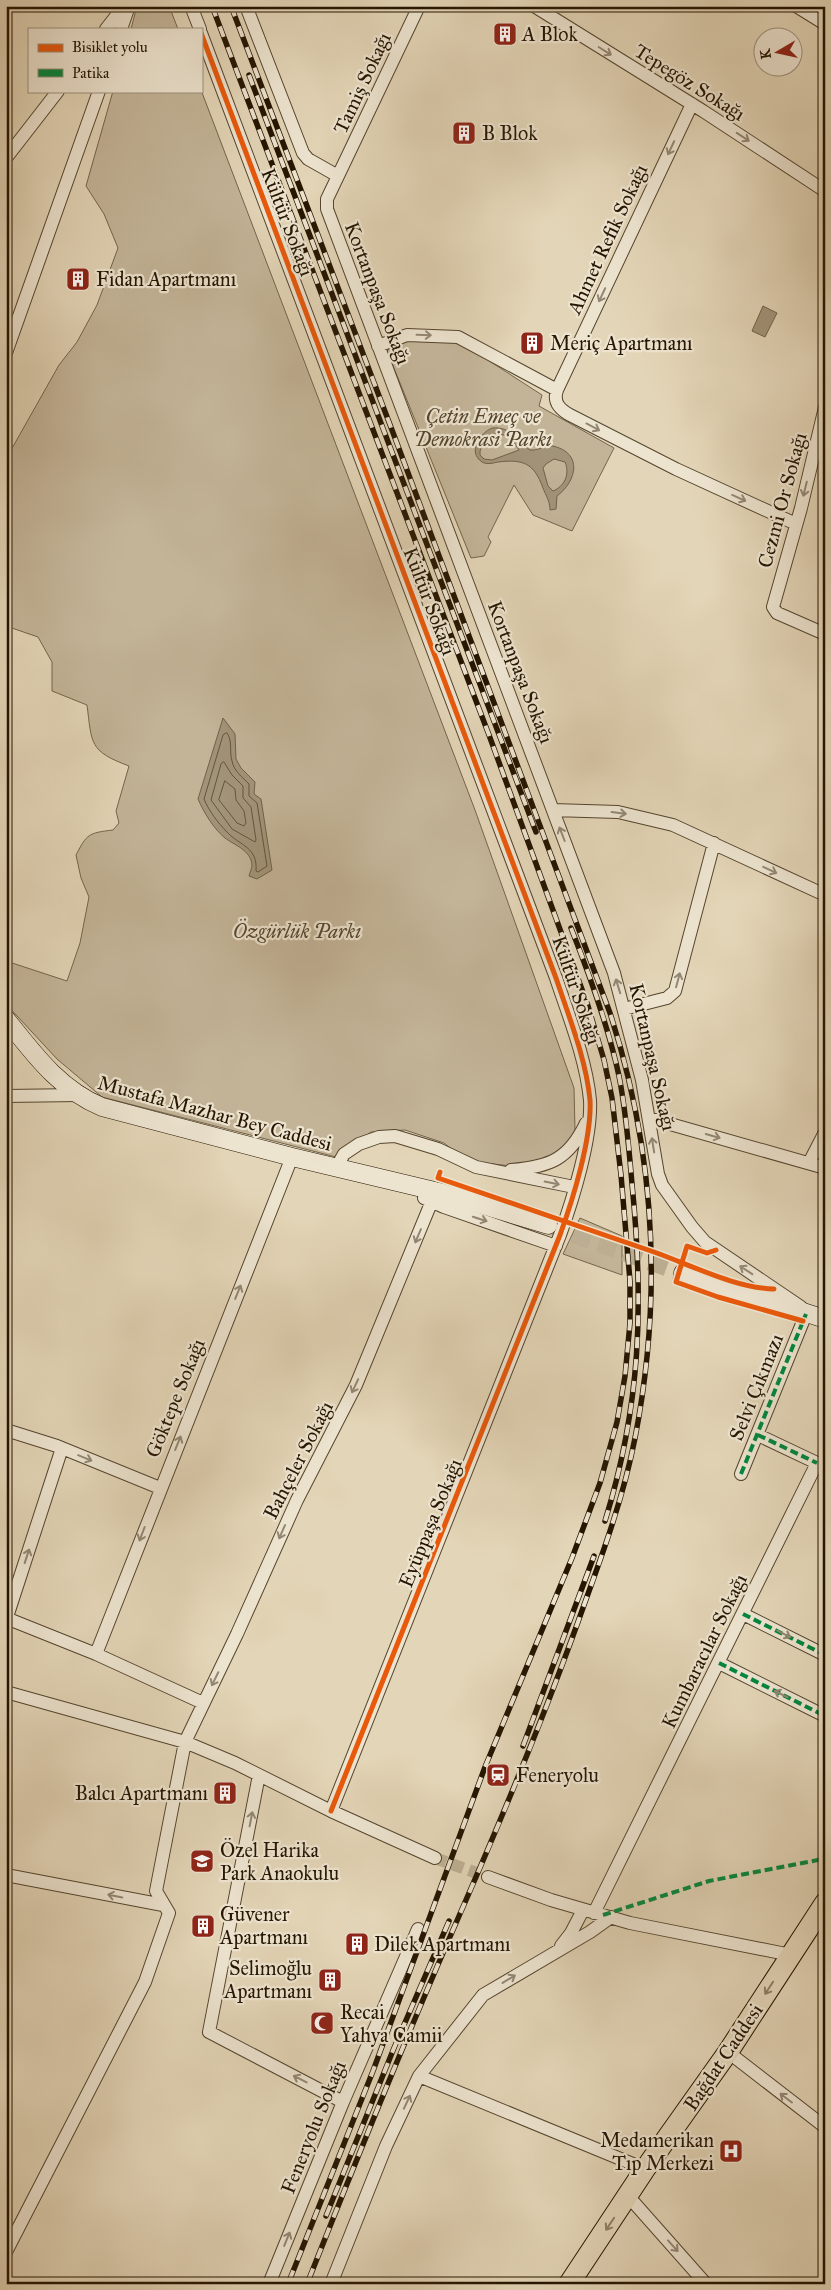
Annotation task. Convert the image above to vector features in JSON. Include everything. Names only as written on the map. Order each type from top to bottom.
[{"type":"main road","name":"Mustafa Mazhar Bey Caddesi","points":[[6,1019],[45,1068],[78,1095],[108,1110],[386,1180],[434,1196],[548,1225]]},
{"type":"main road","points":[[683,1273],[815,1317]]},
{"type":"main road","name":"Bağdat Caddesi","points":[[569,2284],[629,2197],[645,2169],[728,2052],[825,1903]]},
{"type":"street","points":[[107,28],[124,6]]},
{"type":"street","points":[[121,28],[129,6]]},
{"type":"street","points":[[191,6],[200,28]]},
{"type":"street","points":[[246,6],[303,154],[308,159],[338,176]]},
{"type":"street","name":"Tamiş Sokağı","points":[[338,176],[419,6]]},
{"type":"street","name":"Tepegöz Sokağı","points":[[534,6],[692,104],[825,191]]},
{"type":"street","points":[[796,6],[825,24]]},
{"type":"street","name":"Kültür Sokağı","points":[[202,36],[556,978],[587,1082],[590,1113],[586,1141],[576,1181]]},
{"type":"street","points":[[6,158],[57,92]]},
{"type":"street","points":[[6,351],[99,92]]},
{"type":"street","name":"Ahmet Refik Sokağı","points":[[557,390],[692,104]]},
{"type":"street","name":"Kortanpaşa Sokağı","points":[[338,176],[327,199],[326,208],[614,973],[649,1118],[659,1178],[664,1189],[697,1234],[716,1250],[815,1317]]},
{"type":"street","points":[[378,346],[407,334],[458,337],[557,390],[555,396],[557,405],[570,415],[676,469],[796,524]]},
{"type":"street","name":"Cezmi Or Sokağı","points":[[825,407],[796,524],[774,602],[774,609],[777,613],[825,634]]},
{"type":"street","points":[[553,810],[612,812],[673,825],[825,895]]},
{"type":"street","points":[[624,1009],[667,998],[675,991],[714,844]]},
{"type":"street","points":[[6,1096],[78,1095]]},
{"type":"street","points":[[558,1160],[573,1144],[590,1113]]},
{"type":"street","points":[[649,1118],[825,1168]]},
{"type":"street","points":[[809,1163],[825,1132]]},
{"type":"street","points":[[336,1168],[344,1154],[355,1146],[374,1138],[389,1136],[416,1141],[443,1151],[466,1164],[496,1172],[576,1181],[577,1167],[573,1161],[567,1159],[532,1168],[496,1172]]},
{"type":"street","name":"Göktepe Sokağı","points":[[96,1654],[292,1157]]},
{"type":"street","name":"Eyüppaşa Sokağı","points":[[331,1811],[556,1246],[576,1181]]},
{"type":"street","name":"Mustafa Mazhar Bey Caddesi","points":[[434,1196],[556,1246]]},
{"type":"street","name":"Bahçeler Sokağı","points":[[6,2252],[145,1982],[169,1913],[156,1891],[185,1742],[297,1500],[356,1385],[434,1196]]},
{"type":"street","name":"Selvi Çıkmazı","points":[[741,1474],[815,1317]]},
{"type":"street","points":[[6,1430],[62,1448],[160,1488]]},
{"type":"street","name":"Kumbaracılar Sokağı","points":[[559,1949],[588,1911],[719,1663],[817,1463],[758,1435]]},
{"type":"street","points":[[62,1448],[6,1619],[96,1654],[204,1703]]},
{"type":"street","points":[[743,1614],[825,1655]]},
{"type":"street","points":[[719,1663],[825,1716]]},
{"type":"street","points":[[6,1692],[185,1742],[435,1858]]},
{"type":"street","points":[[259,1775],[209,2032],[343,2102]]},
{"type":"street","points":[[6,1875],[163,1905]]},
{"type":"street","points":[[488,1878],[610,1917],[629,1918],[794,1951]]},
{"type":"street","points":[[330,2284],[386,2146],[419,2076],[483,1995],[590,1932],[610,1917]]},
{"type":"street","name":"Feneryolu Sokağı","points":[[269,2284],[343,2102],[418,1929]]},
{"type":"street","points":[[728,2052],[825,2127]]},
{"type":"street","points":[[419,2076],[645,2169]]},
{"type":"street","points":[[629,2197],[706,2284]]},
{"type":"green space","points":[[137,6],[167,6],[178,28],[131,28]]},
{"type":"green space","name":"Özgürlük Parkı","points":[[113,92],[202,92],[475,810],[574,1088],[575,1130],[566,1148],[553,1158],[511,1166],[467,1161],[444,1143],[405,1130],[371,1132],[336,1157],[102,1097],[57,1059],[6,1004],[6,961],[67,981],[80,943],[89,897],[81,878],[76,855],[89,836],[98,832],[113,830],[119,823],[116,811],[129,766],[106,756],[99,750],[92,737],[87,705],[52,691],[52,662],[38,637],[6,626],[6,459],[59,365],[77,342],[97,305],[118,248],[104,214],[86,186]]},
{"type":"green space","name":"Çetin Emeç ve Demokrasi Parkı","points":[[399,338],[460,342],[542,395],[539,406],[614,448],[572,531],[533,515],[514,485],[488,537],[491,542],[484,556],[471,558],[387,351]]},
{"type":"green space","points":[[580,1218],[622,1236],[622,1275],[563,1254]]},
{"type":"water","points":[[763,306],[777,313],[765,337],[752,331]]},
{"type":"water","points":[[492,428],[504,429],[530,450],[553,446],[569,455],[573,461],[574,468],[569,483],[557,496],[556,509],[550,510],[549,501],[540,480],[536,473],[526,464],[514,461],[486,463],[478,458],[475,448],[480,438]],"holes":[[[497,433],[510,437],[519,450],[492,460],[484,459],[480,455],[483,444],[490,436]],[[554,459],[565,462],[567,475],[561,486],[553,491],[548,486],[543,468]]]},
{"type":"water","points":[[223,718],[235,734],[236,759],[241,768],[255,782],[254,794],[261,799],[272,870],[257,879],[249,876],[252,865],[249,855],[217,830],[206,815],[198,799]]},
{"type":"tunnel","points":[[548,1225],[683,1273]]},
{"type":"tunnel","points":[[435,1858],[488,1877]]},
{"type":"railway","points":[[212,6],[489,735],[588,1006],[604,1060],[612,1098],[630,1281],[630,1323],[625,1376],[617,1422],[600,1483],[572,1558],[485,1767],[373,2071],[288,2284]]},
{"type":"railway","points":[[231,6],[610,1013],[625,1065],[637,1118],[650,1224],[651,1277],[644,1384],[635,1438],[613,1522],[523,1765],[399,2058],[307,2284]]},
{"type":"railway","points":[[249,75],[536,832]]},
{"type":"railway","points":[[571,928],[598,1001],[610,1038],[619,1076],[624,1103],[636,1228],[638,1313],[633,1395],[617,1478],[605,1521]]},
{"type":"railway","points":[[523,1746],[594,1556]]},
{"type":"railway","points":[[326,2216],[394,2048],[449,1921]]},
{"type":"marked path","points":[[741,1474],[806,1314]]},
{"type":"marked path","points":[[758,1435],[817,1463]]},
{"type":"marked path","points":[[743,1614],[825,1655]]},
{"type":"marked path","points":[[719,1663],[825,1716]]},
{"type":"marked path","points":[[603,1915],[709,1881],[818,1860],[825,1853]]},
{"type":"cycle path","points":[[202,36],[556,978],[581,1054],[590,1100],[585,1150],[576,1186],[560,1235],[331,1811]]},
{"type":"cycle path","points":[[440,1172],[438,1178],[654,1252],[713,1275],[744,1285],[774,1289]]},
{"type":"cycle path","points":[[716,1250],[707,1253],[687,1246],[676,1282],[718,1297],[803,1321]]},
{"type":"place","name":"A Blok","points":[[505,34]]},
{"type":"place","name":"B Blok","points":[[464,133]]},
{"type":"place","name":"Fidan Apartmanı","points":[[78,279]]},
{"type":"place","name":"Meriç Apartmanı","points":[[532,343]]},
{"type":"place","name":"Feneryolu","points":[[498,1775]]},
{"type":"place","name":"Balcı Apartmanı","points":[[225,1793]]},
{"type":"place","name":"Özel Harika Park Anaokulu","points":[[202,1861]]},
{"type":"place","name":"Güvener Apartmanı","points":[[203,1926]]},
{"type":"place","name":"Dilek Apartmanı","points":[[357,1944]]},
{"type":"place","name":"Selimoğlu Apartmanı","points":[[330,1980]]},
{"type":"place","name":"Recai Yahya Camii","points":[[322,2023]]},
{"type":"place","name":"Medamerikan Tıp Merkezi","points":[[731,2151]]}]
